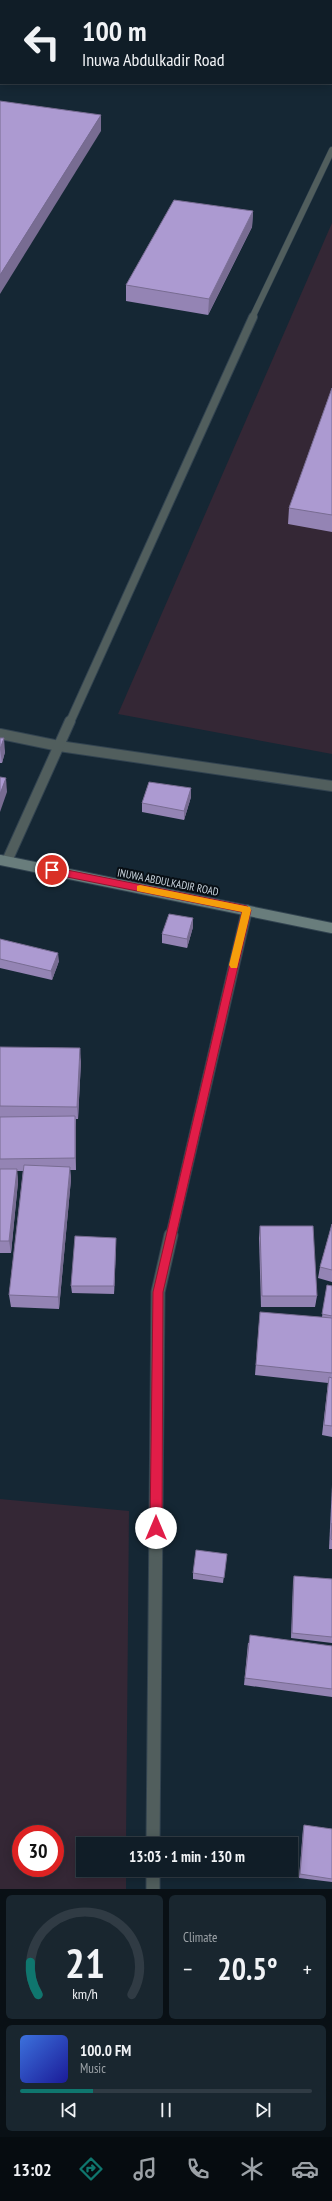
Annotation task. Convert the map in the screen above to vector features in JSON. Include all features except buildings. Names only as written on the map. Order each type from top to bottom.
[{"type":"main road","name":"INUWA ABDULKADIR ROAD","points":[[4,861],[332,928]]},
{"type":"street","points":[[4,861],[59,746],[280,257],[332,150]]},
{"type":"street","points":[[0,734],[59,746],[332,786]]},
{"type":"street","points":[[154,1837],[158,1292],[247,910]]},
{"type":"street","points":[[153,1877],[153,1889]]},
{"type":"shaded area","points":[[332,223],[332,754],[118,714]]},
{"type":"shaded area","points":[[0,1499],[129,1511],[126,1837],[76,1837],[76,1877],[126,1877],[126,1889],[0,1889]]},
{"type":"slow traffic","points":[[140,888],[247,910],[234,965]]},
{"type":"route","points":[[52,870],[247,910],[158,1292],[156,1528]]}]
